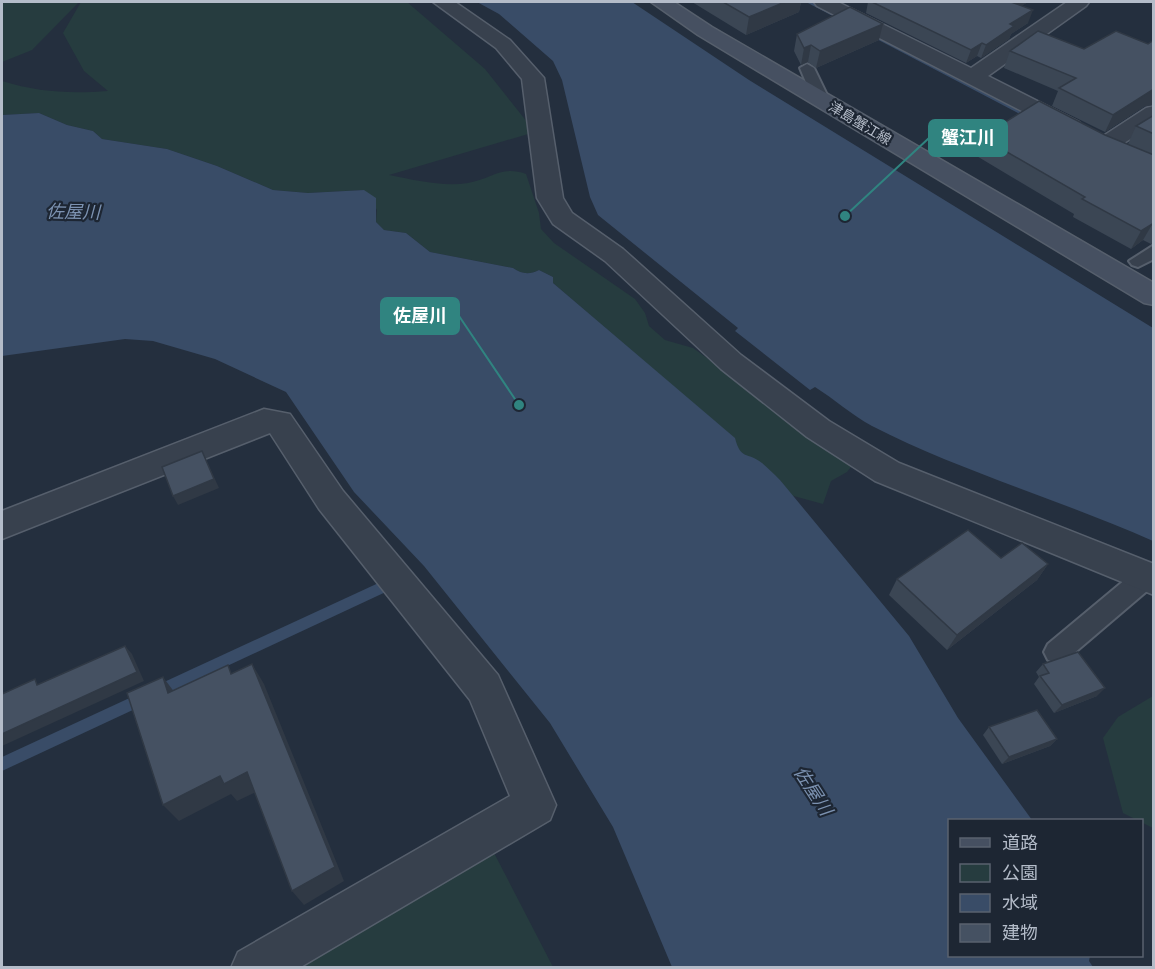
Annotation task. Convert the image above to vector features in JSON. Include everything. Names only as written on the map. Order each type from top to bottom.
[{"type":"main road","name":"津島蟹江線","points":[[662,2],[705,31],[1154,296]]},
{"type":"street","points":[[443,2],[503,44],[533,78],[550,198],[562,218],[614,255],[731,362],[818,429],[887,472],[1150,578]]},
{"type":"street","points":[[824,2],[1115,150],[1154,113]]},
{"type":"street","points":[[851,15],[874,2]]},
{"type":"street","points":[[973,77],[1079,2]]},
{"type":"street","points":[[2,525],[264,422],[279,422],[331,500],[484,688],[535,806],[254,968]]},
{"type":"lane","points":[[807,68],[821,99]]},
{"type":"lane","points":[[1057,652],[1150,578]]},
{"type":"green space","points":[[2,2],[79,2],[32,50],[2,62]]},
{"type":"green space","points":[[81,2],[407,2],[485,69],[535,132],[389,175],[449,184],[468,183],[510,171],[526,174],[539,213],[541,229],[554,243],[635,299],[645,313],[649,326],[665,340],[693,348],[854,463],[847,472],[831,481],[823,504],[790,495],[780,480],[738,450],[734,438],[553,283],[553,277],[539,270],[532,273],[519,272],[513,268],[430,252],[406,233],[384,230],[376,222],[377,210],[364,190],[308,193],[273,190],[217,166],[167,149],[102,139],[93,131],[67,125],[39,113],[2,115],[2,81],[28,88],[54,91],[108,91],[84,71],[63,33]]},
{"type":"green space","points":[[1153,696],[1153,828],[1143,823],[1143,819],[1135,819],[1123,813],[1103,738],[1118,717]]},
{"type":"green space","points":[[493,851],[553,967],[292,968]]},
{"type":"water","points":[[477,2],[632,2],[749,80],[1153,328],[1153,541],[941,458],[872,426],[815,387],[810,390],[735,331],[738,328],[598,215],[590,197],[562,80],[553,61],[499,14]]},
{"type":"water","points":[[806,2],[815,2],[1153,177],[1041,125]]},
{"type":"water","points":[[39,113],[67,125],[93,131],[102,139],[167,149],[217,166],[273,190],[308,193],[364,190],[376,198],[376,222],[384,230],[406,233],[430,252],[513,268],[519,272],[532,273],[539,270],[553,277],[553,283],[735,438],[742,453],[757,459],[780,480],[909,636],[958,718],[1031,819],[948,819],[948,957],[1090,957],[1089,961],[1093,967],[672,967],[613,827],[550,723],[424,566],[354,492],[286,392],[215,359],[153,341],[125,339],[2,356],[2,115]]},
{"type":"building","points":[[723,2],[785,2],[749,17]]},
{"type":"building","points":[[872,2],[1011,2],[1033,10],[1010,24],[1014,26],[986,45],[982,43],[971,50]]},
{"type":"building","points":[[850,7],[883,24],[820,51],[811,45],[804,48],[797,34]]},
{"type":"building","points":[[1038,31],[1084,49],[1116,31],[1148,44],[1154,40],[1154,89],[1113,115],[1059,88],[1076,78],[1010,51]]},
{"type":"building","points":[[1039,101],[1105,135],[1154,155],[1154,223],[1141,231],[1082,199],[1085,197],[981,137]]},
{"type":"building","points":[[1154,115],[1154,134],[1136,126]]},
{"type":"building","points":[[202,451],[214,479],[173,496],[162,467]]},
{"type":"building","points":[[968,530],[1001,558],[1022,543],[1048,564],[957,635],[897,579]]},
{"type":"building","points":[[125,646],[137,672],[2,734],[2,694],[35,679],[37,685]]},
{"type":"building","points":[[1078,652],[1105,688],[1062,705],[1040,676],[1049,673],[1043,664]]},
{"type":"building","points":[[252,664],[335,867],[292,891],[247,772],[224,784],[220,776],[163,805],[127,693],[163,677],[168,693],[228,665],[231,674]]},
{"type":"building","points":[[1037,710],[1057,739],[1009,757],[989,727]]},
{"type":"waterway","points":[[2,764],[385,586]]},
{"type":"place","name":"蟹江川","points":[[845,216]]},
{"type":"place","name":"佐屋川","points":[[519,405]]}]
